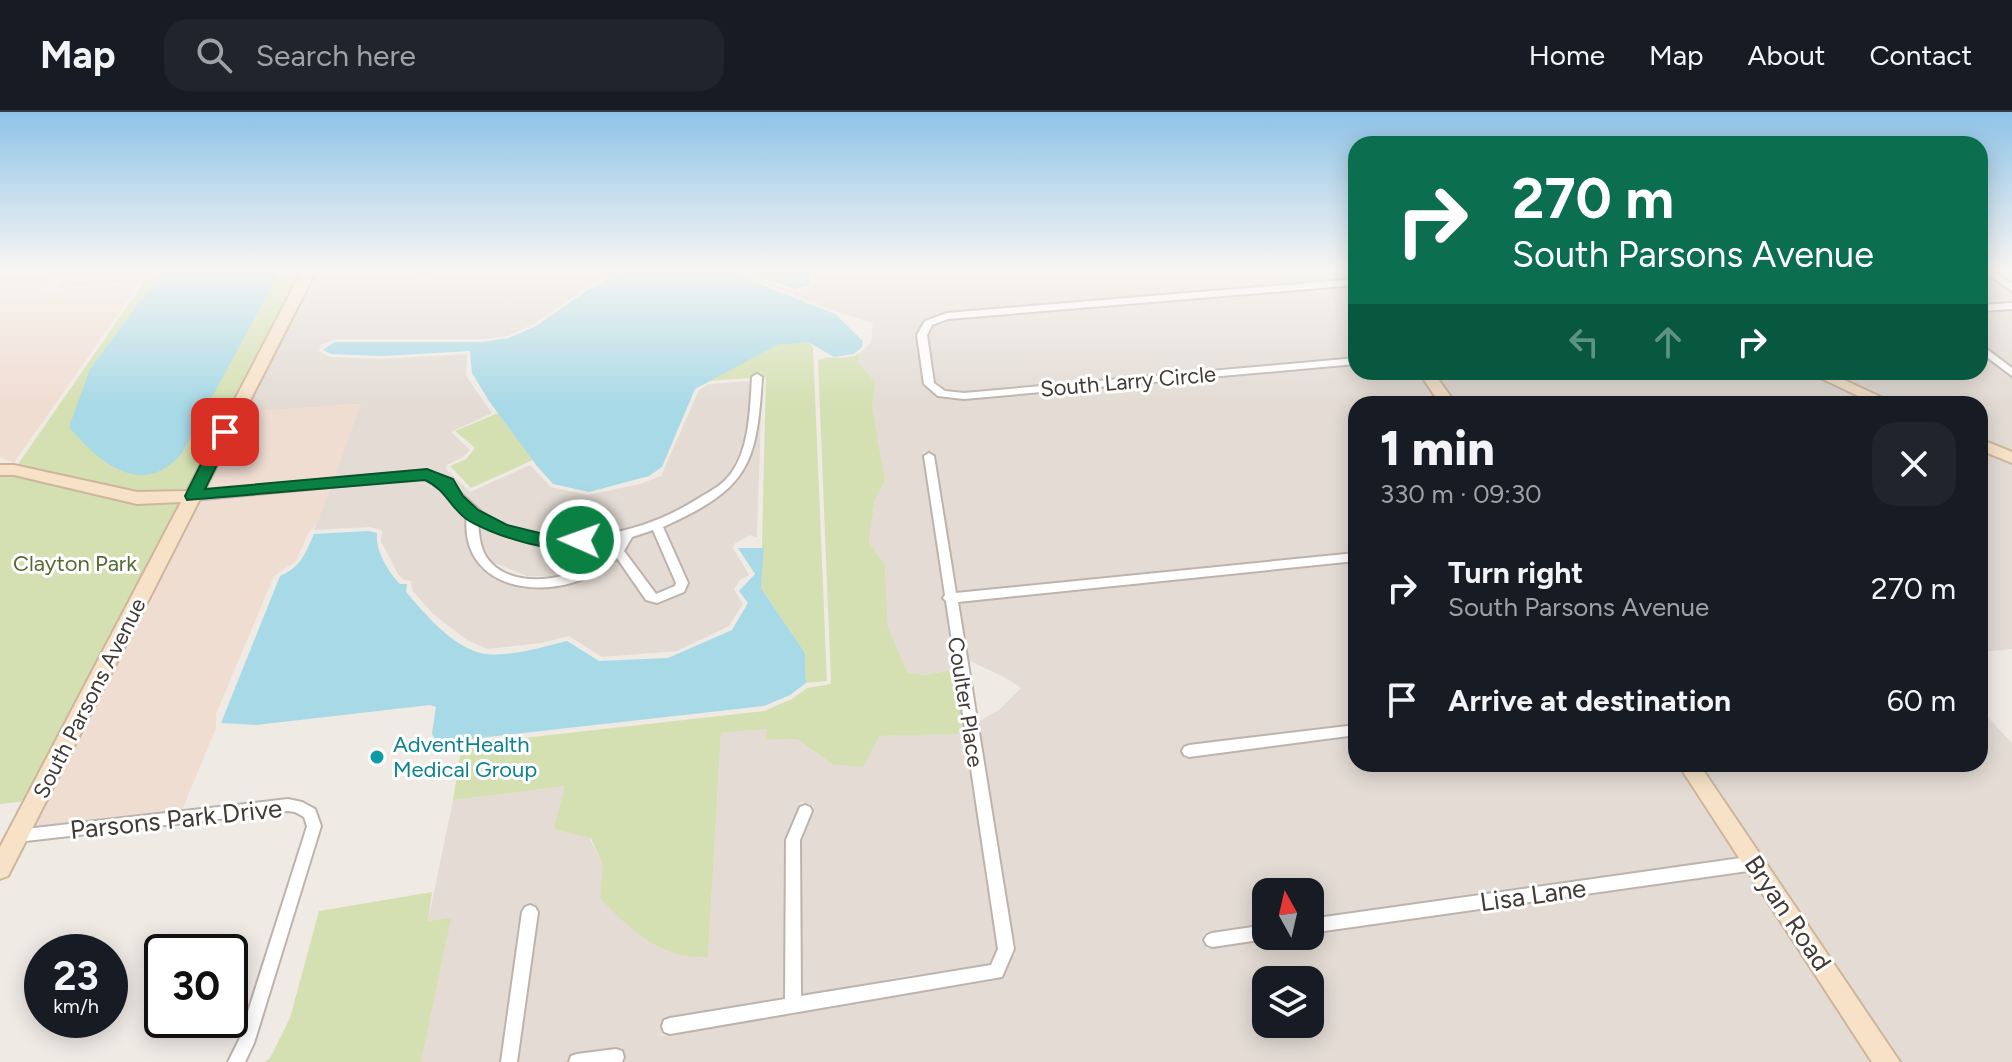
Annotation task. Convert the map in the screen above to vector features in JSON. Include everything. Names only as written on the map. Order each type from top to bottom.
[{"type":"street","name":"South Parsons Avenue","points":[[0,869],[286,315]]},
{"type":"street","name":"South Larry Circle","points":[[955,315],[928,323],[922,335],[929,384],[942,394],[964,396],[1348,362]]},
{"type":"street","points":[[1988,354],[2012,373]]},
{"type":"street","points":[[5,467],[137,498],[193,496],[427,474],[447,483],[457,500],[472,515],[502,530],[552,542],[608,539],[656,525],[688,511],[733,480],[754,433],[757,377]]},
{"type":"street","points":[[1833,380],[1870,396]]},
{"type":"street","points":[[1988,448],[2012,458]]},
{"type":"street","name":"Coulter Place","points":[[793,1006],[913,983],[996,972],[1006,949],[929,456]]},
{"type":"street","points":[[472,515],[472,532],[487,566],[524,581],[564,581],[589,574],[607,564],[619,552],[628,533]]},
{"type":"street","points":[[619,552],[650,597],[657,599],[680,589],[682,583],[656,525]]},
{"type":"street","points":[[949,598],[1348,558]]},
{"type":"street","points":[[1189,751],[1348,731]]},
{"type":"street","name":"Bryan Road","points":[[1693,772],[1887,1062]]},
{"type":"street","name":"Parsons Park Drive","points":[[17,836],[288,805],[304,808],[310,813],[314,826],[246,1043],[236,1062]]},
{"type":"street","points":[[670,1026],[793,1006],[793,840],[805,811]]},
{"type":"street","name":"Lisa Lane","points":[[1324,924],[1755,863]]},
{"type":"street","points":[[509,1062],[530,912]]},
{"type":"street","points":[[1212,940],[1252,934]]},
{"type":"street","points":[[577,1062],[616,1057]]},
{"type":"shaded area","points":[[0,315],[117,315],[14,463],[0,457]]},
{"type":"shaded area","points":[[291,315],[546,315],[508,336],[483,339],[336,339],[321,345],[319,351],[329,357],[380,359],[467,354],[466,376],[492,413],[451,432],[470,450],[447,465],[446,469],[470,492],[530,465],[551,487],[587,495],[640,484],[661,476],[699,390],[709,384],[751,381],[748,433],[728,478],[685,508],[650,523],[608,534],[554,537],[506,526],[478,512],[462,497],[453,481],[432,471],[334,478],[360,404],[241,412]]},
{"type":"shaded area","points":[[848,315],[938,315],[925,320],[917,335],[924,385],[938,396],[965,399],[1348,365],[1348,380],[1426,380],[1438,396],[1348,396],[1348,554],[955,592],[933,452],[923,452],[954,669],[926,675],[908,673],[888,627],[885,565],[869,542],[875,499],[885,480],[872,405],[876,383],[858,362],[860,353],[871,342],[873,323]]},
{"type":"shaded area","points":[[982,315],[1348,315],[1348,358],[964,392],[944,391],[934,383],[927,336],[932,325],[949,318]]},
{"type":"shaded area","points":[[1988,315],[2012,315],[2012,369],[1988,350]]},
{"type":"shaded area","points":[[1988,358],[2012,377],[2012,455],[1988,444],[1988,396],[1877,396],[1840,380],[1988,380]]},
{"type":"shaded area","points":[[762,380],[757,538],[750,535],[734,544],[733,548],[749,575],[740,580],[734,589],[743,604],[729,626],[677,651],[602,657],[569,636],[541,643],[488,649],[467,640],[432,613],[412,590],[411,581],[404,580],[398,574],[381,541],[382,530],[370,527],[314,530],[331,486],[424,479],[442,487],[466,517],[470,550],[481,569],[494,577],[522,586],[563,586],[591,578],[618,560],[645,600],[659,603],[682,594],[688,583],[663,527],[691,514],[738,481],[759,433]]},
{"type":"shaded area","points":[[1436,380],[1826,380],[1863,396],[1448,396]]},
{"type":"shaded area","points":[[361,404],[334,478],[202,491],[241,412]]},
{"type":"shaded area","points":[[1988,450],[2012,461],[2012,649],[1988,651]]},
{"type":"shaded area","points":[[331,486],[318,522],[308,534],[296,561],[274,576],[216,714],[216,728],[182,810],[29,828],[81,736],[199,499]]},
{"type":"shaded area","points":[[478,524],[498,534],[548,546],[620,540],[587,570],[565,576],[527,576],[492,562],[482,544]]},
{"type":"shaded area","points":[[652,531],[676,584],[658,593],[626,551],[633,537]]},
{"type":"shaded area","points":[[1348,563],[1348,724],[1181,746],[1184,758],[1348,737],[1348,772],[1686,772],[1743,857],[1324,916],[1324,878],[1252,878],[1252,926],[1203,933],[1207,949],[1252,943],[1252,950],[1324,950],[1324,932],[1753,872],[1878,1062],[421,1062],[450,919],[428,921],[453,800],[565,786],[603,866],[708,956],[721,733],[768,729],[767,740],[797,739],[832,764],[879,736],[957,734],[964,730],[998,948],[990,964],[801,996],[800,841],[814,806],[801,802],[786,841],[785,999],[662,1018],[661,1036],[997,980],[1003,976],[1011,957],[1015,956],[1016,945],[1013,943],[976,723],[999,710],[1021,688],[970,661],[966,663],[956,602]]},
{"type":"shaded area","points":[[1988,718],[2012,743],[2012,1062],[1896,1062],[1700,772],[1988,772]]},
{"type":"green space","name":"Clayton Park","points":[[121,315],[287,315],[36,800],[0,804],[0,470],[14,470]]},
{"type":"green space","points":[[808,342],[813,347],[827,681],[806,683],[805,653],[761,588],[766,377],[708,381],[777,345]]},
{"type":"green space","points":[[860,353],[858,362],[876,383],[872,405],[885,480],[875,499],[869,542],[885,565],[888,627],[908,673],[926,675],[954,669],[964,730],[958,734],[879,736],[863,767],[832,764],[797,739],[766,740],[767,729],[721,733],[708,957],[675,953],[648,941],[600,898],[603,866],[591,838],[554,829],[565,786],[453,800],[462,745],[764,711],[792,699],[807,688],[831,684],[818,360]]},
{"type":"green space","points":[[498,413],[533,460],[471,488],[450,466],[466,459],[475,448],[455,431]]},
{"type":"green space","points":[[432,892],[428,921],[451,918],[421,1062],[265,1062],[290,1018],[319,911]]},
{"type":"water","points":[[130,315],[256,315],[182,453],[167,467],[152,474],[137,475],[107,463],[69,427],[90,369]]},
{"type":"water","points":[[551,315],[836,315],[863,341],[862,347],[854,354],[834,357],[808,342],[777,345],[695,389],[662,467],[649,476],[589,492],[553,484],[537,466],[472,373],[470,351],[381,356],[331,354],[323,350],[334,342],[482,342],[509,338]]},
{"type":"water","points":[[377,533],[383,560],[400,584],[407,584],[406,592],[441,629],[462,645],[473,651],[495,655],[567,641],[599,661],[668,658],[732,630],[748,603],[739,591],[755,574],[738,548],[764,548],[761,588],[805,653],[806,683],[790,695],[764,706],[444,742],[435,740],[432,733],[436,707],[430,705],[256,725],[221,723],[280,576],[298,564],[314,534]]},
{"type":"place","name":"AdventHealth Medical Group","points":[[377,757]]},
{"type":"route","points":[[225,432],[193,496],[427,474],[447,483],[457,500],[472,515],[502,530],[552,542],[580,540]]}]
